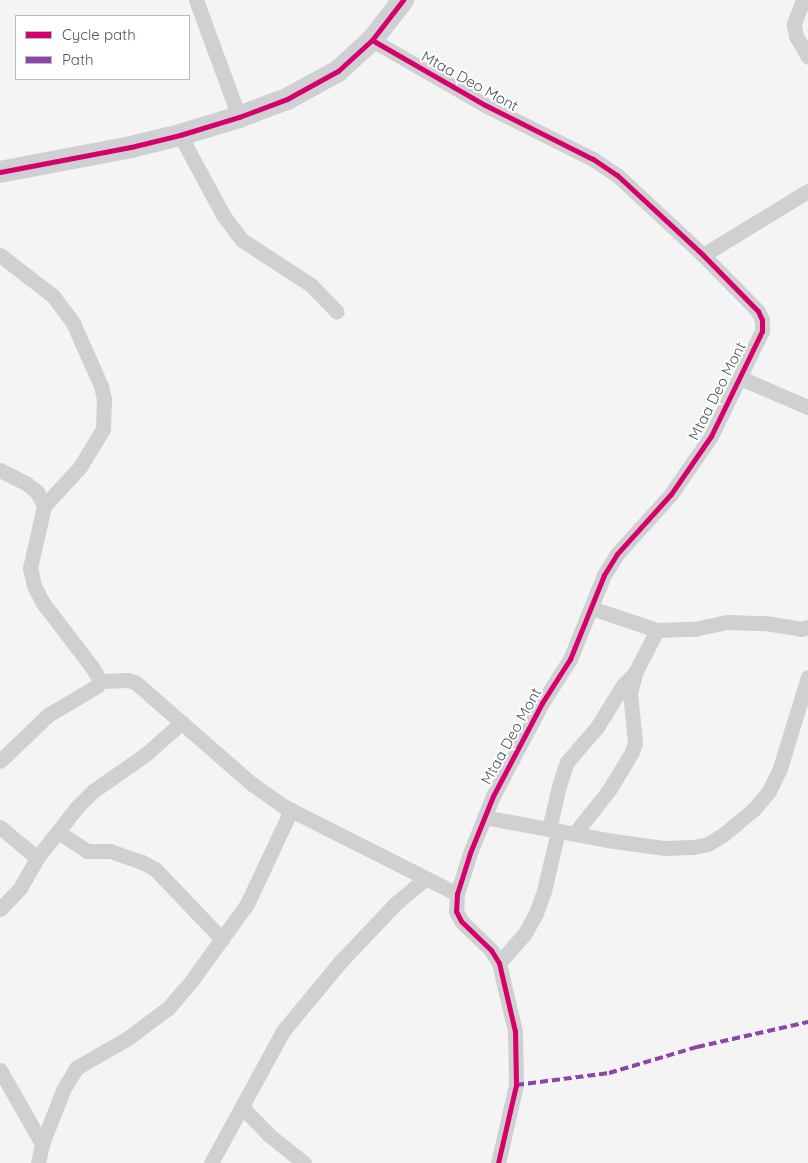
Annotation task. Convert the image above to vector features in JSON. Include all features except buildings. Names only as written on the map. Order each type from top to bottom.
[{"type":"street","points":[[196,0],[239,117]]},
{"type":"street","points":[[0,172],[131,147],[239,117],[287,99],[338,71],[372,40],[403,0]]},
{"type":"street","points":[[799,1],[794,24],[796,36],[808,57]]},
{"type":"street","name":"Mtaa Deo Mont","points":[[372,40],[485,105],[593,160],[617,175],[704,255],[758,311],[762,320],[762,330],[711,436],[671,494],[617,554],[604,575],[570,659],[542,703],[493,796],[457,894]]},
{"type":"street","points":[[180,134],[223,215],[242,240],[311,285],[337,312]]},
{"type":"street","points":[[704,255],[808,191]]},
{"type":"street","points":[[0,255],[53,296],[73,323],[101,386],[104,399],[103,429],[80,467],[44,506],[30,568],[34,586],[43,603],[92,667],[100,681]]},
{"type":"street","points":[[740,378],[808,407]]},
{"type":"street","points":[[0,470],[34,488],[44,506]]},
{"type":"street","points":[[591,608],[657,630],[694,628],[728,622],[765,623],[801,629],[808,627]]},
{"type":"street","points":[[575,833],[609,790],[632,752],[635,742],[630,693],[635,674],[657,630]]},
{"type":"street","points":[[499,963],[525,933],[536,913],[544,891],[559,786],[567,762],[597,727],[623,685],[635,674]]},
{"type":"street","points":[[484,817],[664,848],[692,847],[708,844],[724,834],[754,809],[770,791],[780,768],[808,677]]},
{"type":"street","points":[[100,681],[128,680],[135,682],[252,784],[291,810],[457,894],[456,910],[461,921],[491,950],[499,963],[514,1031],[516,1085],[497,1163]]},
{"type":"street","points":[[0,761],[48,715],[97,686],[100,681]]},
{"type":"street","points":[[0,909],[20,888],[36,858],[93,791],[146,754],[182,722]]},
{"type":"street","points":[[37,1156],[63,1090],[76,1068],[128,1038],[168,1008],[192,980],[247,904],[291,810]]},
{"type":"street","points":[[0,827],[36,858]]},
{"type":"street","points":[[58,832],[87,851],[110,852],[142,862],[155,869],[222,938]]},
{"type":"street","points":[[211,1163],[283,1031],[317,988],[395,904],[426,878]]},
{"type":"street","points":[[0,1070],[37,1156]]},
{"type":"street","points":[[242,1108],[268,1135],[304,1163]]},
{"type":"marked path","points":[[516,1085],[609,1073],[697,1047],[808,1022]]},
{"type":"cycle path","points":[[0,172],[131,147],[180,135],[239,117],[287,99],[338,71],[372,40],[403,0]]},
{"type":"cycle path","points":[[372,40],[485,105],[593,159],[617,175],[703,255],[758,311],[762,320],[762,331],[711,436],[671,494],[617,554],[604,575],[570,659],[542,703],[493,796],[470,853],[457,894],[456,911],[461,921],[491,950],[499,963],[515,1031],[516,1085],[498,1163]]}]
